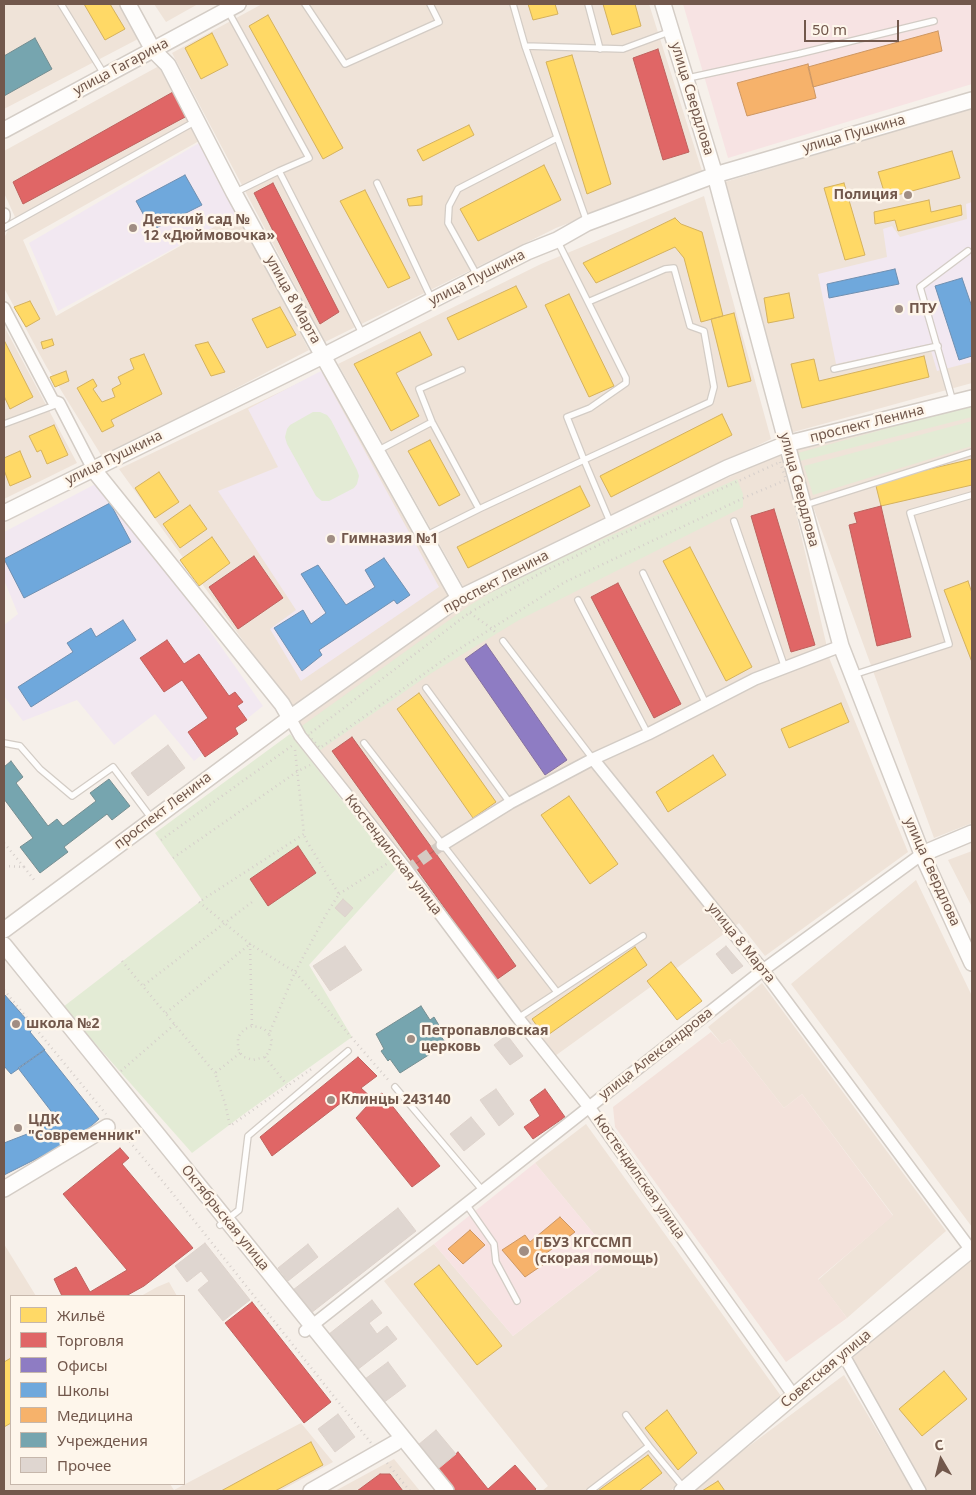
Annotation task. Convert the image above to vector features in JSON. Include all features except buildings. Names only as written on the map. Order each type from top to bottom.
[{"type":"main road","name":"улица 8 Марта","points":[[128,4],[153,50],[168,65],[234,193],[459,598]]},
{"type":"main road","name":"улица Свердлова","points":[[663,4],[715,175],[842,646],[922,854],[972,963]]},
{"type":"main road","name":"улица Гагарина","points":[[4,130],[232,7]]},
{"type":"main road","name":"улица Пушкина","points":[[4,513],[323,356],[527,252],[557,240],[587,223],[715,175],[972,100]]},
{"type":"main road","name":"проспект Ленина","points":[[4,930],[290,718],[459,598],[727,468],[786,444],[972,398]]},
{"type":"main road","name":"Кюстендилская улица","points":[[93,469],[282,704],[290,718]]},
{"type":"main road","name":"улица Александрова","points":[[922,854],[972,832]]},
{"type":"main road","name":"Октябрьская улица","points":[[4,945],[130,1099],[223,1223]]},
{"type":"main road","name":"Октябрьская улица","points":[[4,960],[308,1328],[446,1491]]},
{"type":"main road","points":[[4,1190],[112,1125]]},
{"type":"main road","name":"Советская улица","points":[[684,1490],[842,1354],[972,1250]]},
{"type":"main road","name":"Октябрьская улица","points":[[308,1328],[434,1491]]},
{"type":"main road","points":[[311,1491],[395,1443]]},
{"type":"street","name":"Кюстендилская улица","points":[[4,308],[54,401],[59,403],[93,469]]},
{"type":"street","points":[[442,845],[510,803],[592,759],[648,734],[755,679],[842,646]]},
{"type":"street","name":"Кюстендилская улица","points":[[290,718],[300,736],[397,858],[518,1018],[589,1107],[794,1396]]},
{"type":"street","name":"улица 8 Марта","points":[[592,759],[764,970],[972,1250]]},
{"type":"street","name":"улица Александрова","points":[[308,1328],[764,970],[922,854]]},
{"type":"street","points":[[842,1354],[920,1491]]},
{"type":"lane","points":[[61,4],[105,76]]},
{"type":"lane","points":[[305,4],[345,64],[439,22],[430,4]]},
{"type":"lane","points":[[513,4],[525,46],[587,223]]},
{"type":"lane","points":[[588,4],[600,49]]},
{"type":"lane","points":[[232,7],[310,158],[234,193]]},
{"type":"lane","points":[[686,79],[934,21]]},
{"type":"lane","points":[[525,46],[623,49],[672,32]]},
{"type":"lane","points":[[4,228],[197,120]]},
{"type":"lane","points":[[478,277],[448,223],[449,206],[458,189],[558,138]]},
{"type":"lane","points":[[279,171],[363,335]]},
{"type":"lane","points":[[377,183],[432,300]]},
{"type":"lane","points":[[557,240],[626,378],[626,383],[590,408],[567,417],[611,524]]},
{"type":"lane","points":[[953,402],[920,288],[968,251]]},
{"type":"lane","points":[[425,536],[710,402],[714,387],[704,331],[690,326],[674,268],[664,269],[588,302]]},
{"type":"lane","points":[[834,369],[938,346]]},
{"type":"lane","points":[[462,370],[419,390],[432,422],[479,509]]},
{"type":"lane","points":[[4,424],[59,403]]},
{"type":"lane","points":[[377,451],[432,422]]},
{"type":"lane","points":[[803,506],[972,452]]},
{"type":"lane","points":[[853,675],[949,644],[910,514],[972,495]]},
{"type":"lane","points":[[734,521],[784,668]]},
{"type":"lane","points":[[642,573],[706,704]]},
{"type":"lane","points":[[578,600],[648,734]]},
{"type":"lane","name":"улица 8 Марта","points":[[503,641],[592,759]]},
{"type":"lane","points":[[426,688],[510,803]]},
{"type":"lane","points":[[364,742],[557,992]]},
{"type":"lane","points":[[4,743],[20,746],[40,769],[72,796],[113,767],[152,819]]},
{"type":"lane","points":[[518,1018],[643,936]]},
{"type":"lane","points":[[223,1223],[239,1210],[248,1136],[348,1051]]},
{"type":"lane","points":[[395,1087],[483,1191]]},
{"type":"lane","points":[[466,1204],[494,1244],[496,1262],[517,1301]]},
{"type":"lane","points":[[626,1415],[684,1490]]},
{"type":"lane","points":[[590,1491],[650,1446]]},
{"type":"path","points":[[780,462],[786,480],[741,499],[565,582],[491,628],[320,748],[308,735],[470,613],[582,552],[780,462]]},
{"type":"path","points":[[470,613],[491,628],[503,641]]},
{"type":"path","points":[[294,744],[304,834],[339,894]]},
{"type":"path","points":[[294,744],[300,751]]},
{"type":"path","points":[[161,840],[294,744]]},
{"type":"path","points":[[173,858],[298,771],[310,766],[305,758]]},
{"type":"path","points":[[304,834],[201,901],[250,944],[295,972],[395,1087]]},
{"type":"path","points":[[4,843],[35,881]]},
{"type":"path","points":[[269,1034],[295,972],[327,912],[339,894],[397,858]]},
{"type":"path","points":[[4,866],[24,867]]},
{"type":"path","points":[[144,985],[252,902]]},
{"type":"path","points":[[166,1012],[250,944]]},
{"type":"path","points":[[250,944],[252,1026]]},
{"type":"path","points":[[122,961],[144,985],[215,1073],[230,1126],[316,1065]]},
{"type":"path","points":[[4,990],[112,1125],[175,1196],[410,1491]]},
{"type":"path","points":[[116,1075],[175,1024]]},
{"type":"path","points":[[259,1027],[269,1034],[272,1041],[271,1049],[265,1056],[253,1060],[244,1057],[240,1053],[237,1043],[240,1034],[245,1028],[259,1027]]},
{"type":"path","points":[[215,1073],[240,1053]]},
{"type":"path","points":[[265,1056],[288,1086]]},
{"type":"shaded area","points":[[4,4],[119,4],[138,39],[4,109]]},
{"type":"shaded area","points":[[154,4],[198,4],[166,22]]},
{"type":"shaded area","points":[[262,4],[649,4],[702,171],[556,228],[325,342],[172,53]]},
{"type":"shaded area","points":[[683,4],[972,4],[972,84],[728,158]]},
{"type":"shaded area","points":[[159,66],[199,141],[23,240],[56,316],[237,214],[309,350],[103,458],[46,366],[4,288],[4,238],[15,217],[4,193],[4,151]]},
{"type":"shaded area","points":[[972,108],[972,383],[790,433],[725,182]]},
{"type":"shaded area","name":"Детский сад № 12 «Дюймовочка»","points":[[199,143],[239,213],[58,311],[29,243]]},
{"type":"shaded area","points":[[704,196],[771,439],[464,588],[338,364],[541,264]]},
{"type":"shaded area","name":"ПТУ","points":[[972,202],[972,362],[937,371],[929,344],[836,364],[818,274],[887,257],[883,229],[892,226],[900,237],[967,219],[966,204]]},
{"type":"shaded area","points":[[4,326],[77,463],[4,499]]},
{"type":"shaded area","points":[[326,370],[451,595],[291,707],[119,469]]},
{"type":"shaded area","name":"Гимназия №1","points":[[321,371],[439,587],[301,681],[270,629],[296,610],[218,491],[278,467],[248,409]]},
{"type":"shaded area","points":[[972,399],[972,823],[934,838],[792,449]]},
{"type":"shaded area","points":[[782,453],[830,660],[908,852],[765,956],[739,923],[555,1056],[295,721],[490,588],[534,566]]},
{"type":"shaded area","points":[[103,480],[263,706],[194,761],[155,714],[114,745],[77,700],[23,721],[4,696],[4,625],[18,614],[4,580],[4,532]]},
{"type":"shaded area","points":[[972,851],[972,907],[948,860]]},
{"type":"shaded area","points":[[916,880],[972,996],[972,1227],[791,984]]},
{"type":"shaded area","points":[[762,983],[946,1231],[847,1318],[818,1280],[893,1215],[802,1094],[784,1108],[730,1039],[722,1044],[708,1027]]},
{"type":"shaded area","points":[[711,1032],[722,1044],[730,1039],[784,1108],[802,1094],[893,1216],[818,1279],[847,1318],[786,1362],[615,1127],[613,1107]]},
{"type":"shaded area","points":[[586,1124],[786,1403],[670,1491],[542,1491],[548,1486],[384,1281],[434,1244],[513,1336],[614,1258],[535,1163]]},
{"type":"shaded area","name":"ГБУЗ КГССМП (скорая помощь)","points":[[535,1163],[614,1258],[513,1336],[434,1244]]},
{"type":"shaded area","points":[[4,1244],[35,1295],[10,1295],[10,1485],[171,1485],[174,1490],[301,1423],[333,1462],[280,1491],[4,1491]]},
{"type":"shaded area","points":[[972,1249],[972,1491],[920,1491],[843,1354]]},
{"type":"shaded area","points":[[169,1282],[176,1295],[143,1295]]},
{"type":"shaded area","points":[[844,1375],[913,1491],[689,1491]]},
{"type":"shaded area","points":[[394,1459],[420,1491],[335,1491]]},
{"type":"green space","points":[[972,405],[972,417],[800,461],[798,453]]},
{"type":"green space","points":[[313,412],[327,415],[331,420],[359,476],[354,488],[329,501],[322,501],[316,496],[285,437],[290,425]]},
{"type":"green space","points":[[972,421],[972,446],[813,495],[804,466]]},
{"type":"green space","points":[[737,479],[743,494],[743,507],[519,620],[430,674],[319,751],[299,728],[470,605],[520,576]]},
{"type":"green space","points":[[290,734],[396,869],[309,965],[352,1037],[192,1153],[63,1007],[202,900],[155,833]]},
{"type":"tunnel","points":[[407,870],[442,845]]},
{"type":"place","name":"Полиция","points":[[908,195]]},
{"type":"place","name":"Детский сад № 12 «Дюймовочка»","points":[[133,228]]},
{"type":"place","name":"ПТУ","points":[[899,309]]},
{"type":"place","name":"Гимназия №1","points":[[331,539]]},
{"type":"place","name":"школа №2","points":[[16,1024]]},
{"type":"place","name":"Петропавловская церковь","points":[[411,1039]]},
{"type":"place","name":"Клинцы 243140","points":[[331,1100]]},
{"type":"place","name":"ЦДК \"Современник\"","points":[[18,1128]]},
{"type":"place","name":"ГБУЗ КГССМП (скорая помощь)","points":[[524,1251]]}]
